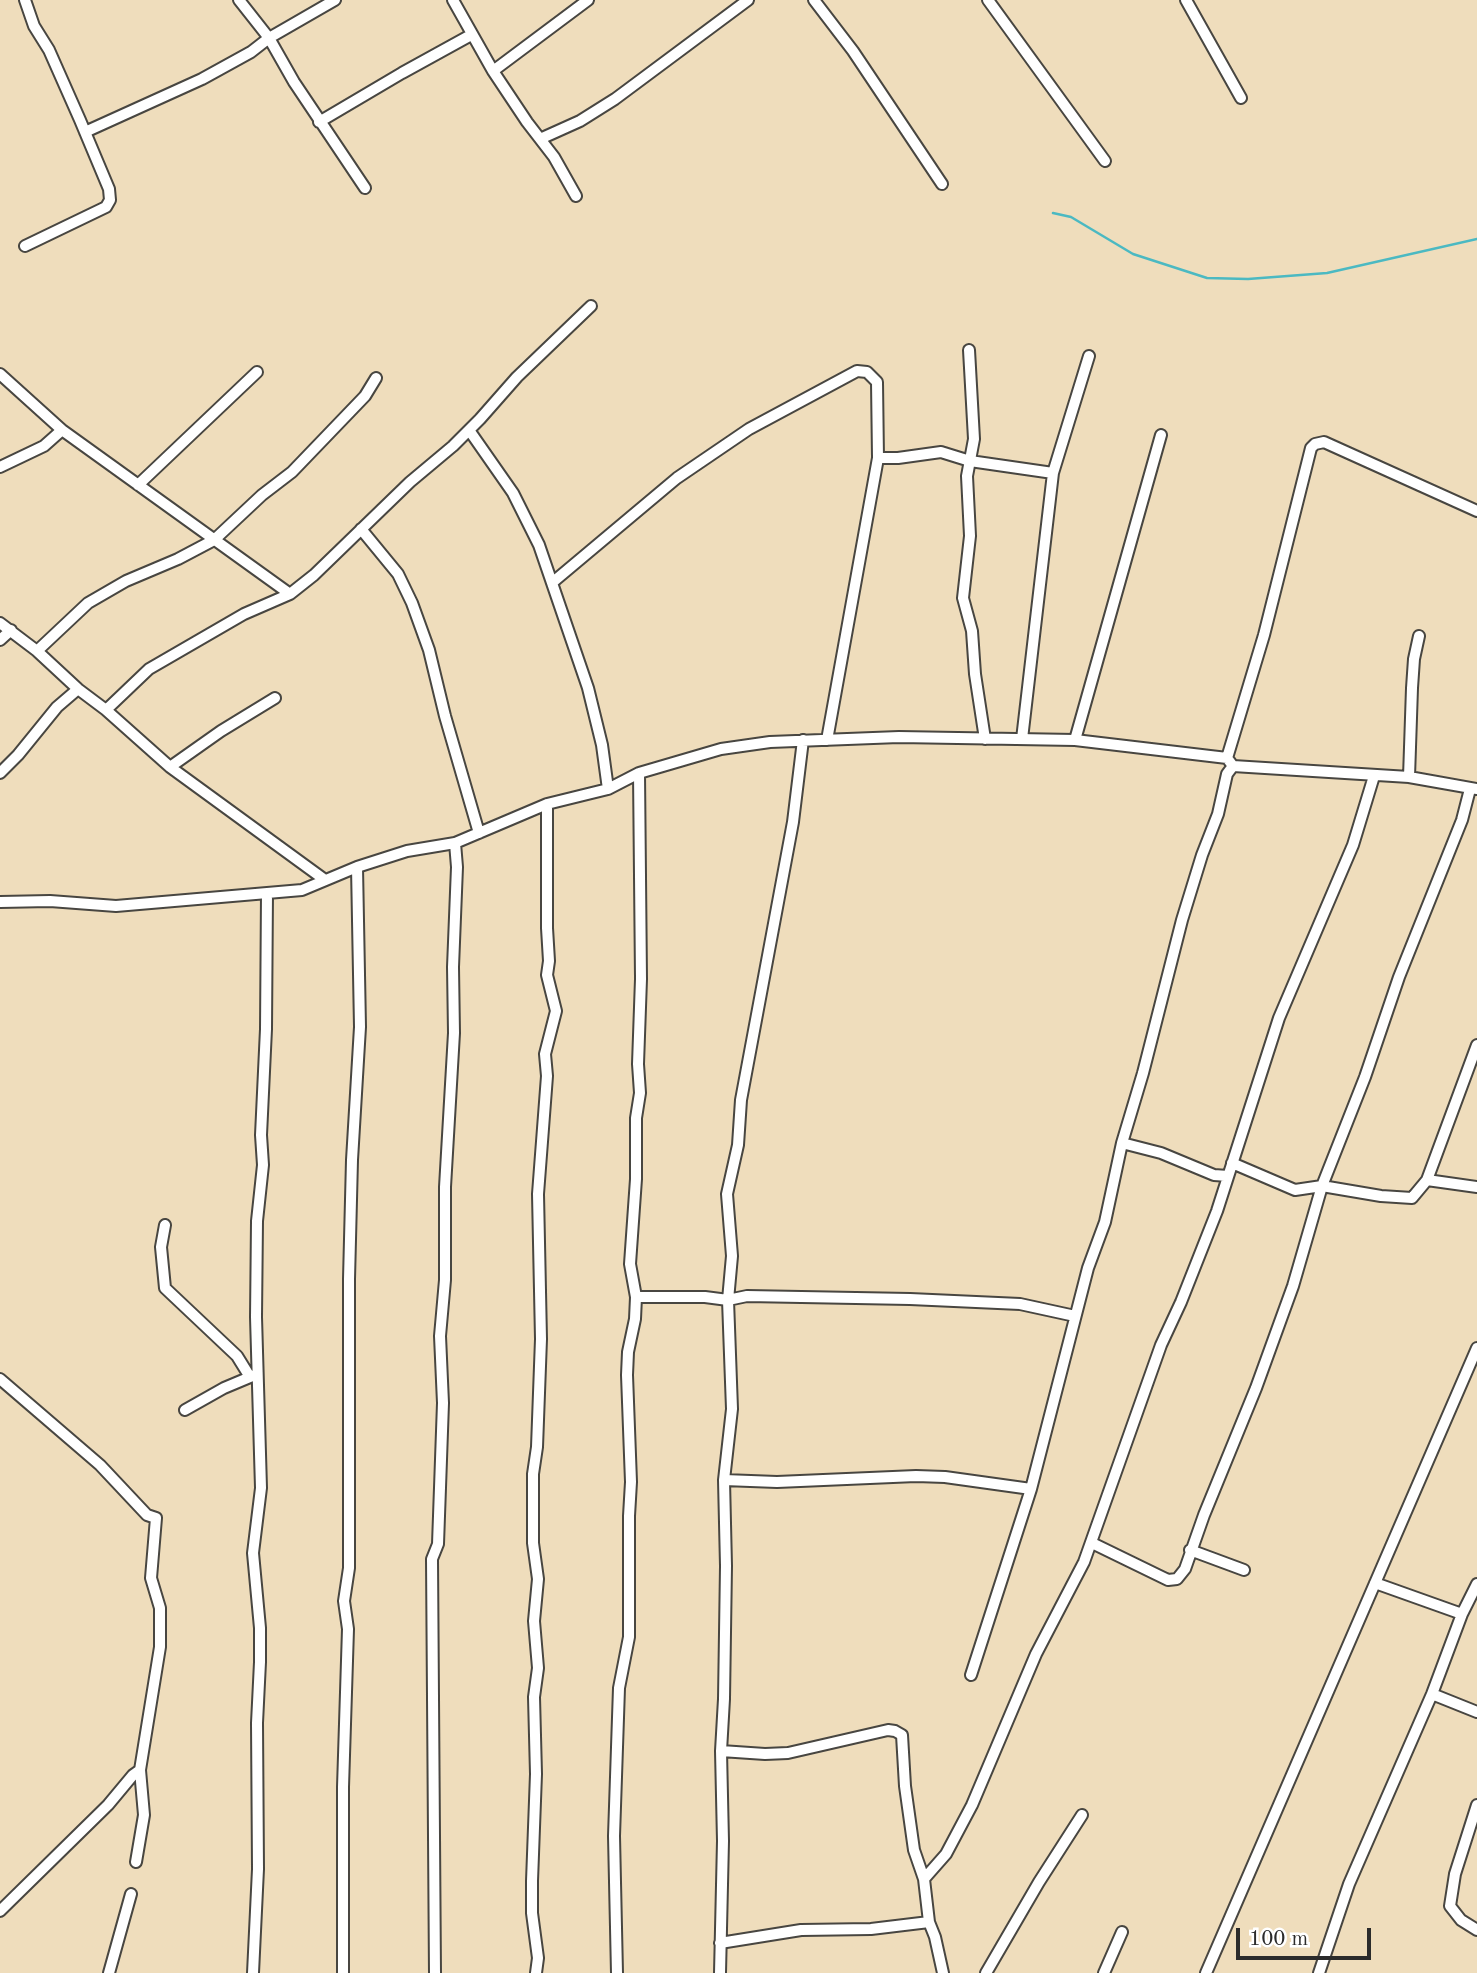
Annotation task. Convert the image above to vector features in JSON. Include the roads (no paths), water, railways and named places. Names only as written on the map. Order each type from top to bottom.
[{"type":"street","points":[[25,0],[34,26],[49,50],[85,132],[110,200],[106,207],[25,246]]},
{"type":"street","points":[[239,0],[269,38],[319,122],[365,188]]},
{"type":"street","points":[[85,132],[202,79],[335,0]]},
{"type":"street","points":[[453,0],[493,71],[554,157],[576,196]]},
{"type":"street","points":[[493,71],[588,0]]},
{"type":"street","points":[[540,139],[580,121],[615,99],[748,0]]},
{"type":"street","points":[[814,0],[853,51],[942,184]]},
{"type":"street","points":[[988,0],[1105,161]]},
{"type":"street","points":[[1186,0],[1241,98]]},
{"type":"street","points":[[319,122],[471,35]]},
{"type":"street","points":[[106,710],[149,669],[244,614],[290,594],[314,575],[469,430],[517,377],[591,306]]},
{"type":"street","points":[[969,350],[974,439],[967,493],[970,536],[963,598],[972,631],[975,674],[985,739]]},
{"type":"street","points":[[1022,739],[1053,473],[1089,356]]},
{"type":"street","points":[[138,485],[257,372]]},
{"type":"street","points":[[553,582],[677,478],[749,429],[827,389],[848,374],[867,372],[877,382],[878,458],[827,740]]},
{"type":"street","points":[[0,374],[62,430],[290,594]]},
{"type":"street","points":[[37,650],[88,603],[126,581],[214,540],[262,495],[292,472],[365,396],[376,378]]},
{"type":"street","points":[[0,467],[44,446],[62,430]]},
{"type":"street","points":[[469,430],[492,460],[526,516],[553,582],[588,688],[602,745],[608,789]]},
{"type":"street","points":[[1075,740],[1161,435]]},
{"type":"street","points":[[971,1675],[1031,1489],[1088,1268],[1105,1222],[1122,1143],[1191,888],[1218,814],[1311,448],[1324,442],[1477,511]]},
{"type":"street","points":[[878,458],[941,452],[970,461],[1053,473]]},
{"type":"street","points":[[361,529],[397,574],[412,603],[429,650],[444,716],[479,833]]},
{"type":"street","points":[[0,623],[37,650],[78,689],[170,767],[325,880]]},
{"type":"street","points":[[0,640],[11,630]]},
{"type":"street","points":[[1409,777],[1414,659],[1419,636]]},
{"type":"street","points":[[0,773],[57,707],[78,689]]},
{"type":"street","points":[[170,767],[275,698]]},
{"type":"street","points":[[0,902],[50,901],[116,906],[302,890],[357,867],[407,851],[455,843],[547,804],[608,789],[639,773],[721,749],[770,742],[899,737],[1075,740],[1230,762],[1409,777],[1474,789],[1399,977],[1365,1077],[1322,1186],[1289,1299],[1190,1550],[1185,1569],[1173,1580],[1092,1543]]},
{"type":"street","points":[[720,1973],[723,1841],[721,1751],[725,1636],[724,1480],[732,1409],[728,1300],[733,1268],[727,1194],[738,1145],[741,1100],[793,822],[803,740]]},
{"type":"street","points":[[617,1973],[614,1836],[619,1688],[629,1637],[631,1482],[627,1375],[636,1297],[630,1264],[636,1179],[636,1118],[640,1093],[639,773]]},
{"type":"street","points":[[924,1879],[946,1854],[972,1805],[1015,1699],[1092,1543],[1161,1345],[1181,1302],[1228,1176],[1279,1018],[1353,845],[1374,775]]},
{"type":"street","points":[[536,1973],[538,1958],[532,1913],[532,1881],[536,1774],[534,1697],[538,1668],[534,1621],[538,1579],[533,1543],[533,1474],[537,1447],[541,1339],[538,1194],[547,1076],[545,1054],[555,1011],[547,975],[547,804]]},
{"type":"street","points":[[435,1973],[432,1559],[438,1544],[443,1414],[440,1336],[445,1280],[445,1187],[454,1033],[453,967],[457,867],[455,843]]},
{"type":"street","points":[[342,1973],[343,1787],[348,1629],[344,1601],[349,1568],[349,1279],[352,1160],[360,1027],[357,867]]},
{"type":"street","points":[[253,1973],[258,1869],[257,1723],[260,1628],[253,1553],[261,1488],[254,1375],[257,1221],[263,1165],[261,1135],[267,893]]},
{"type":"street","points":[[1232,1163],[1295,1189],[1322,1186],[1381,1196],[1412,1198],[1427,1180],[1477,1045]]},
{"type":"street","points":[[1122,1143],[1161,1153],[1214,1175],[1228,1176]]},
{"type":"street","points":[[1427,1180],[1477,1187]]},
{"type":"street","points":[[165,1225],[161,1247],[165,1289],[254,1375]]},
{"type":"street","points":[[636,1297],[705,1297],[728,1300],[747,1296],[828,1297],[1006,1304],[1075,1316]]},
{"type":"street","points":[[1206,1973],[1477,1348]]},
{"type":"street","points":[[185,1410],[254,1375]]},
{"type":"street","points":[[0,1379],[100,1465],[147,1516],[156,1518],[150,1578],[160,1608],[160,1647],[140,1770],[144,1815],[136,1862]]},
{"type":"street","points":[[724,1480],[777,1482],[916,1476],[945,1477],[1031,1489]]},
{"type":"street","points":[[1190,1550],[1244,1570]]},
{"type":"street","points":[[1375,1583],[1462,1614]]},
{"type":"street","points":[[1319,1973],[1349,1884],[1477,1584]]},
{"type":"street","points":[[1432,1693],[1477,1712]]},
{"type":"street","points":[[721,1751],[765,1754],[788,1752],[888,1730],[899,1732],[904,1745],[905,1786],[914,1850],[924,1879],[929,1922],[943,1973]]},
{"type":"street","points":[[0,1911],[140,1770]]},
{"type":"street","points":[[1477,1805],[1475,1819],[1455,1874],[1450,1906],[1461,1920],[1477,1930]]},
{"type":"street","points":[[986,1973],[1082,1815]]},
{"type":"street","points":[[109,1973],[131,1894]]},
{"type":"street","points":[[720,1943],[801,1930],[871,1929],[929,1922]]},
{"type":"street","points":[[1104,1973],[1122,1932]]},
{"type":"waterway","points":[[1053,213],[1071,217],[1133,254],[1207,278],[1248,279],[1327,273],[1477,239]]}]
